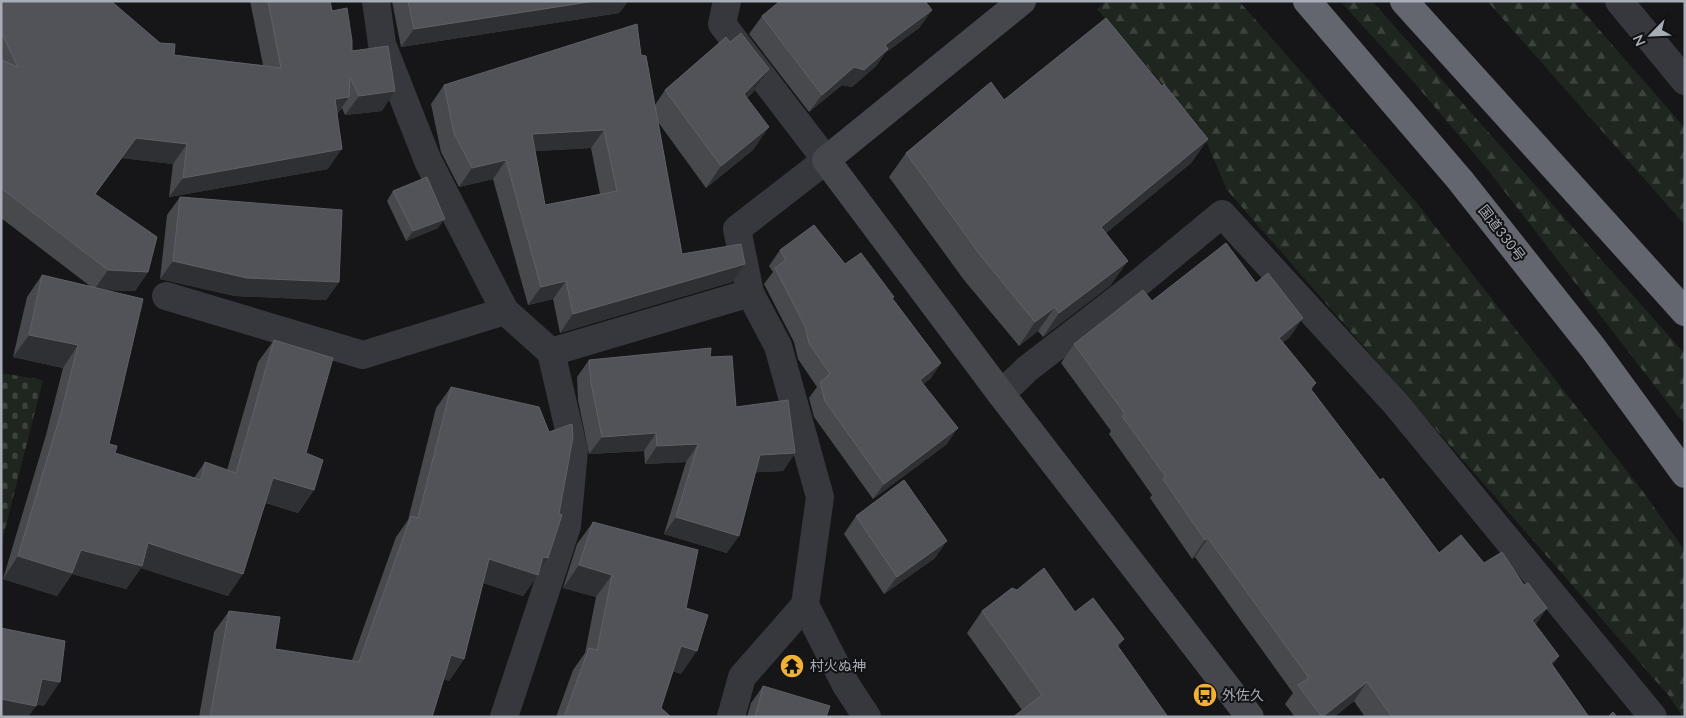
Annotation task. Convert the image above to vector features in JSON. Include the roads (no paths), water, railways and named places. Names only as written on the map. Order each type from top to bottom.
[{"type":"highway","name":"国道330号","points":[[1307,1],[1460,180],[1592,348],[1685,474]]},
{"type":"highway","points":[[1404,1],[1685,312]]},
{"type":"street","points":[[376,1],[382,44],[428,161],[505,311],[551,352],[574,451],[567,526],[504,717]]},
{"type":"street","points":[[727,1],[722,24],[1001,394],[1250,717]]},
{"type":"street","points":[[731,717],[742,676],[805,605],[820,497],[778,346],[750,293],[737,229],[826,160],[1022,1]]},
{"type":"street","points":[[1619,1],[1685,81]]},
{"type":"street","points":[[1001,394],[1027,369],[1141,282],[1222,214],[1396,404],[1654,717]]},
{"type":"street","points":[[551,352],[750,293]]},
{"type":"street","points":[[166,296],[363,355],[505,311]]},
{"type":"street","points":[[805,605],[846,685],[866,717]]},
{"type":"place","name":"村火ぬ神","points":[[792,666]]},
{"type":"place","name":"外佐久","points":[[1205,695]]}]
